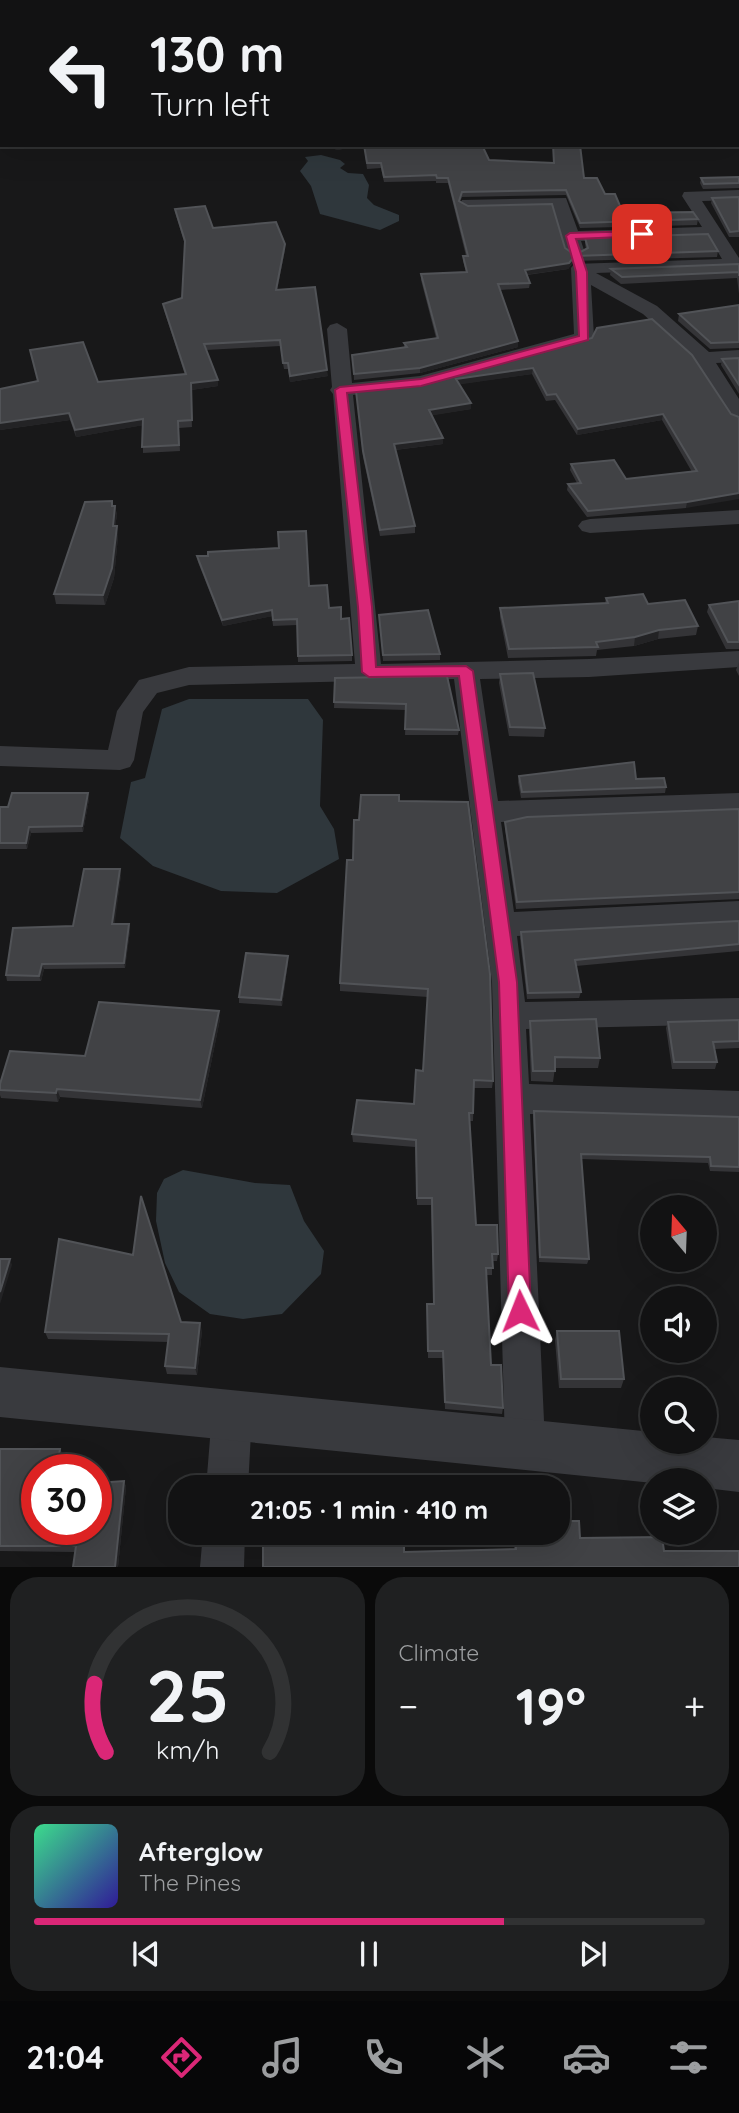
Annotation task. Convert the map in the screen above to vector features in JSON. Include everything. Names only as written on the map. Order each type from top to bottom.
[{"type":"street","points":[[581,270],[734,264],[690,196],[739,195]]},
{"type":"street","points":[[340,390],[421,383],[584,337],[581,270],[560,202],[468,204]]},
{"type":"street","points":[[570,236],[714,232]]},
{"type":"street","points":[[581,270],[650,310],[703,358],[739,415]]},
{"type":"street","points":[[337,329],[340,390],[365,607],[369,672]]},
{"type":"street","points":[[703,358],[739,356]]},
{"type":"street","points":[[590,526],[739,517]]},
{"type":"street","points":[[0,756],[120,760],[130,711],[148,685],[189,676],[466,671],[739,659]]},
{"type":"street","points":[[466,671],[509,1016],[525,1443]]},
{"type":"street","points":[[485,812],[739,803]]},
{"type":"street","points":[[499,925],[739,913]]},
{"type":"street","points":[[509,1016],[739,1011]]},
{"type":"street","points":[[512,1098],[739,1106]]},
{"type":"street","points":[[0,1392],[739,1466]]},
{"type":"street","points":[[228,1475],[232,1414]]},
{"type":"street","points":[[222,1567],[223,1545]]},
{"type":"shaded area","points":[[321,155],[340,160],[345,164],[340,168],[348,173],[363,174],[369,185],[367,198],[374,205],[399,215],[399,221],[380,230],[320,214],[311,186],[300,171],[308,161],[305,157]]},
{"type":"shaded area","points":[[189,699],[308,699],[323,720],[320,806],[334,829],[339,859],[277,893],[221,891],[153,866],[120,838],[131,782],[145,778],[162,709]]},
{"type":"shaded area","points":[[183,1170],[255,1183],[290,1185],[304,1221],[324,1251],[321,1274],[282,1314],[243,1319],[210,1314],[179,1292],[165,1263],[156,1221],[157,1193],[164,1179]]},
{"type":"building","points":[[364,147],[483,147],[489,160],[554,163],[553,147],[580,147],[584,178],[597,178],[605,194],[615,194],[623,213],[693,212],[698,219],[580,223],[566,190],[462,192],[459,201],[468,206],[552,204],[565,248],[575,255],[588,248],[585,238],[708,234],[718,251],[575,256],[569,263],[525,270],[530,283],[498,284],[518,341],[420,368],[354,374],[352,355],[407,347],[404,343],[438,338],[421,274],[467,272],[463,256],[468,256],[448,178],[437,178],[436,175],[384,177],[381,163],[367,163]]},
{"type":"building","points":[[739,177],[739,183],[704,184],[701,178]]},
{"type":"building","points":[[739,197],[739,231],[730,232],[712,198]]},
{"type":"building","points":[[205,206],[213,228],[276,222],[285,244],[276,290],[315,287],[327,370],[290,376],[288,363],[283,363],[280,340],[204,344],[218,380],[191,383],[192,420],[178,421],[179,445],[142,447],[143,419],[75,430],[69,413],[0,423],[0,389],[38,381],[30,350],[83,342],[98,382],[186,374],[163,304],[182,298],[185,241],[175,209]]},
{"type":"building","points":[[739,264],[739,272],[622,277],[611,269]]},
{"type":"building","points":[[739,305],[739,342],[711,343],[679,314]]},
{"type":"building","points":[[652,319],[692,355],[731,414],[739,417],[739,493],[687,502],[588,511],[568,484],[581,483],[571,464],[614,460],[626,479],[697,471],[663,414],[578,429],[556,394],[547,395],[533,368],[456,379],[471,403],[429,410],[443,438],[394,444],[415,526],[380,530],[363,451],[356,391],[422,385],[592,338],[597,328]]},
{"type":"building","points":[[739,358],[739,385],[722,359]]},
{"type":"building","points":[[112,501],[112,506],[115,506],[113,526],[117,526],[112,568],[103,595],[54,594],[85,502]]},
{"type":"building","points":[[306,531],[309,586],[327,585],[329,608],[341,607],[341,619],[349,618],[352,655],[298,656],[297,619],[273,620],[272,610],[222,620],[197,556],[208,556],[208,552],[279,548],[278,532]]},
{"type":"building","points":[[643,594],[648,604],[685,600],[698,626],[596,642],[598,647],[509,649],[500,608],[608,603],[606,598]]},
{"type":"building","points":[[739,601],[739,642],[728,642],[709,605]]},
{"type":"building","points":[[428,610],[440,654],[383,655],[379,615]]},
{"type":"building","points":[[533,673],[545,728],[510,727],[500,674]]},
{"type":"building","points":[[447,676],[459,730],[405,729],[406,704],[334,702],[335,678]]},
{"type":"building","points":[[634,762],[636,779],[664,778],[666,787],[522,792],[519,776]]},
{"type":"building","points":[[12,793],[88,793],[82,826],[29,827],[26,843],[0,843],[0,807],[8,807]]},
{"type":"building","points":[[361,795],[399,795],[399,801],[468,802],[490,974],[493,1081],[474,1080],[473,1113],[469,1113],[476,1225],[497,1225],[498,1254],[492,1254],[493,1268],[486,1268],[491,1365],[501,1365],[503,1408],[445,1402],[443,1351],[428,1351],[427,1304],[434,1304],[432,1198],[417,1198],[416,1140],[352,1134],[357,1100],[414,1104],[416,1070],[423,1071],[428,989],[340,983],[347,860],[353,860],[354,820],[359,820]]},
{"type":"building","points":[[739,809],[739,892],[517,902],[505,822],[527,817]]},
{"type":"building","points":[[84,869],[120,869],[112,924],[129,924],[124,963],[42,964],[39,976],[6,975],[13,928],[73,926]]},
{"type":"building","points":[[739,921],[739,944],[575,960],[581,992],[528,993],[521,932]]},
{"type":"building","points":[[246,953],[288,956],[281,1000],[239,997]]},
{"type":"building","points":[[99,1002],[219,1011],[200,1100],[57,1089],[56,1093],[0,1090],[10,1051],[85,1056]]},
{"type":"building","points":[[596,1019],[600,1058],[555,1057],[555,1071],[533,1071],[530,1021]]},
{"type":"building","points":[[739,1020],[739,1041],[713,1042],[717,1062],[674,1062],[668,1022]]},
{"type":"building","points":[[534,1111],[739,1117],[739,1167],[711,1166],[710,1157],[581,1154],[589,1259],[540,1257]]},
{"type":"building","points":[[141,1196],[181,1322],[200,1323],[195,1368],[165,1366],[169,1334],[45,1332],[59,1239],[133,1255]]},
{"type":"building","points":[[0,1259],[10,1259],[0,1292]]},
{"type":"building","points":[[557,1331],[619,1331],[624,1379],[561,1379]]},
{"type":"building","points":[[0,1449],[60,1449],[59,1454],[21,1454],[21,1545],[112,1545],[112,1482],[124,1481],[115,1567],[73,1567],[76,1546],[0,1546]]},
{"type":"building","points":[[570,1521],[579,1521],[580,1538],[640,1537],[640,1545],[663,1545],[664,1551],[739,1551],[739,1567],[263,1567],[263,1545],[404,1545],[404,1552],[516,1549],[516,1545],[570,1545]]},
{"type":"route","points":[[520,1311],[508,982],[466,671],[369,672],[365,607],[340,390],[421,383],[584,337],[582,272],[570,236],[642,234]]}]
